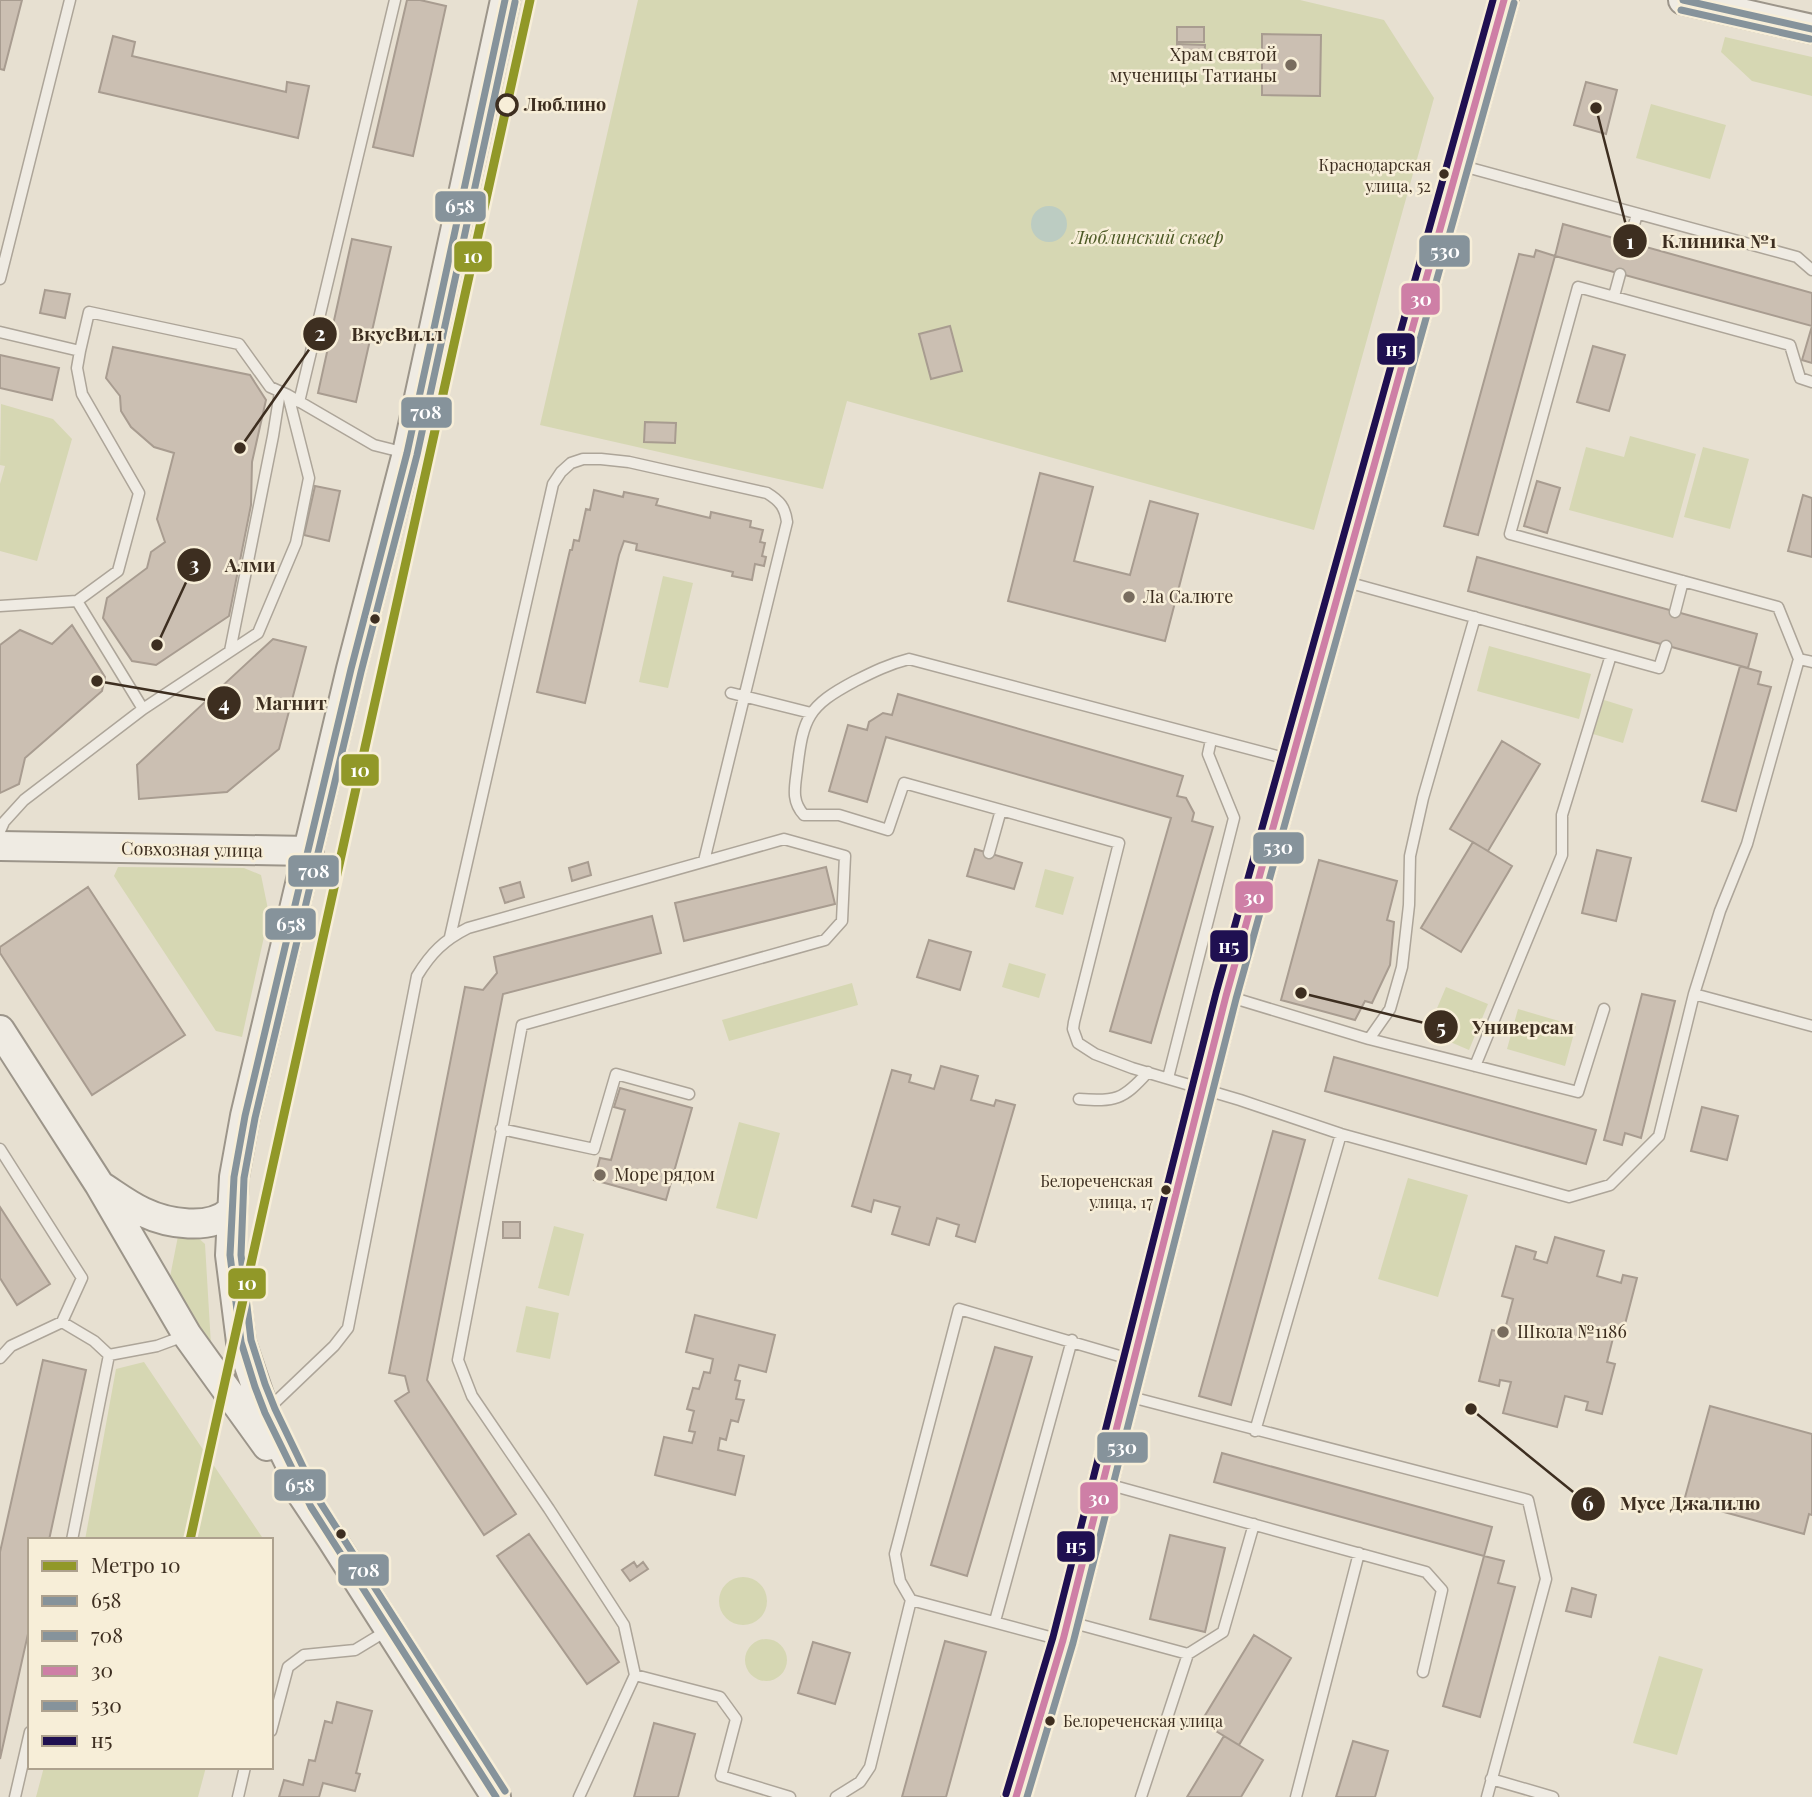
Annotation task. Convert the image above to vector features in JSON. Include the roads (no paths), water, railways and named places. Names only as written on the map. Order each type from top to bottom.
[{"type":"street","points":[[311,1507],[265,1413],[241,1342],[230,1255],[234,1177],[245,1116],[351,669],[407,453],[505,0]]},
{"type":"street","points":[[1016,1797],[1065,1630],[1226,996],[1504,0]]},
{"type":"street","points":[[1683,0],[1812,29]]},
{"type":"street","name":"Совхозная улица","points":[[0,846],[309,851]]},
{"type":"street","points":[[0,1030],[99,1184],[187,1335],[311,1507],[496,1797]]},
{"type":"street","points":[[99,1184],[143,1212],[174,1221],[213,1222],[222,1219],[231,1211]]},
{"type":"lane","points":[[0,279],[70,0]]},
{"type":"lane","points":[[299,402],[395,0]]},
{"type":"lane","points":[[1459,165],[1797,257],[1812,270]]},
{"type":"lane","points":[[1629,243],[1637,214]]},
{"type":"lane","points":[[1614,296],[1620,274]]},
{"type":"lane","points":[[1292,760],[909,659],[886,664],[827,696],[811,713],[800,737],[794,797],[797,807],[804,815],[839,815],[888,830],[904,783],[1119,843],[1088,958],[1073,1029],[1078,1043],[1095,1055],[1341,1134],[1569,1197],[1610,1185],[1659,1136],[1694,994],[1720,911],[1747,844],[1799,659],[1778,607],[1510,534],[1578,286],[1790,345],[1800,378],[1812,382]]},
{"type":"lane","points":[[0,606],[77,601],[118,571],[139,493],[82,394],[76,368],[89,312],[239,344],[270,387],[374,445],[407,453]]},
{"type":"lane","points":[[0,332],[79,351]]},
{"type":"lane","points":[[0,831],[4,822],[24,800],[143,709],[258,633],[296,543],[309,478],[284,393]]},
{"type":"lane","points":[[230,650],[284,393]]},
{"type":"lane","points":[[450,937],[553,484],[571,463],[583,459],[629,462],[767,494],[782,504],[787,523],[704,861]]},
{"type":"lane","points":[[1342,581],[1659,668],[1665,646]]},
{"type":"lane","points":[[1675,612],[1683,581]]},
{"type":"lane","points":[[77,601],[143,709]]},
{"type":"lane","points":[[1369,1039],[1390,1009],[1402,967],[1409,905],[1410,856],[1423,798],[1475,617]]},
{"type":"lane","points":[[1475,1066],[1562,855],[1562,815],[1611,654]]},
{"type":"lane","points":[[1799,659],[1812,662]]},
{"type":"lane","points":[[731,693],[811,713]]},
{"type":"lane","points":[[1168,1078],[1234,818],[1208,754],[1211,740]]},
{"type":"lane","points":[[989,853],[1001,810]]},
{"type":"lane","points":[[265,1413],[334,1346],[348,1328],[417,976],[428,957],[450,937],[468,928],[784,839],[845,856],[842,921],[825,940],[522,1025],[458,1360],[472,1396],[624,1625],[635,1675],[579,1797]]},
{"type":"lane","points":[[1694,994],[1812,1026]]},
{"type":"lane","points":[[1226,996],[1369,1039],[1578,1093],[1604,1009]]},
{"type":"lane","points":[[1079,1099],[1107,1101],[1126,1093],[1148,1072]]},
{"type":"lane","points":[[501,1129],[594,1149],[615,1074],[689,1094]]},
{"type":"lane","points":[[1255,1431],[1341,1134]]},
{"type":"lane","points":[[0,1149],[82,1278],[62,1322],[11,1346],[0,1358]]},
{"type":"lane","points":[[836,1797],[860,1782],[870,1767],[911,1600],[900,1581],[895,1554],[959,1309],[1134,1360]]},
{"type":"lane","points":[[62,1322],[94,1341],[109,1356]]},
{"type":"lane","points":[[109,1356],[157,1346],[187,1335]]},
{"type":"lane","points":[[995,1621],[1072,1340]]},
{"type":"lane","points":[[72,1538],[109,1356]]},
{"type":"lane","points":[[1125,1395],[1528,1500],[1546,1579],[1487,1797]]},
{"type":"lane","points":[[1103,1483],[1426,1572],[1442,1590],[1423,1672]]},
{"type":"lane","points":[[1141,1797],[1188,1654],[1223,1632],[1254,1524]]},
{"type":"lane","points":[[1296,1797],[1359,1553]]},
{"type":"lane","points":[[911,1600],[995,1621],[1033,1634],[1065,1630],[1188,1654]]},
{"type":"lane","points":[[273,1723],[288,1667],[304,1655],[355,1650],[389,1630]]},
{"type":"lane","points":[[635,1675],[720,1697],[736,1719],[721,1776],[790,1797]]},
{"type":"lane","points":[[15,1797],[28,1741]]},
{"type":"lane","points":[[238,1797],[245,1769]]},
{"type":"lane","points":[[1491,1779],[1553,1797]]},
{"type":"metro line","name":"10","points":[[190,1538],[530,0]]},
{"type":"place","name":"Храм святой мученицы Татианы","points":[[1291,65]]},
{"type":"place","name":"Люблино","points":[[507,105]]},
{"type":"place","name":"Клиника №1","points":[[1596,108]]},
{"type":"place","name":"Краснодарская улица, 52","points":[[1444,174]]},
{"type":"place","name":"ВкусВилл","points":[[240,448]]},
{"type":"place","name":"Ла Салюте","points":[[1129,597]]},
{"type":"place","name":"Алми","points":[[157,645]]},
{"type":"place","name":"Магнит","points":[[97,681]]},
{"type":"place","name":"Универсам","points":[[1301,993]]},
{"type":"place","name":"Море рядом","points":[[600,1175]]},
{"type":"place","name":"Белореченская улица, 17","points":[[1166,1190]]},
{"type":"place","name":"Школа №1186","points":[[1503,1332]]},
{"type":"place","name":"Мусе Джалилю","points":[[1471,1409]]},
{"type":"place","name":"Белореченская улица","points":[[1050,1721]]},
{"type":"park label","name":"Люблинский сквер","points":[[1148,238]]}]
